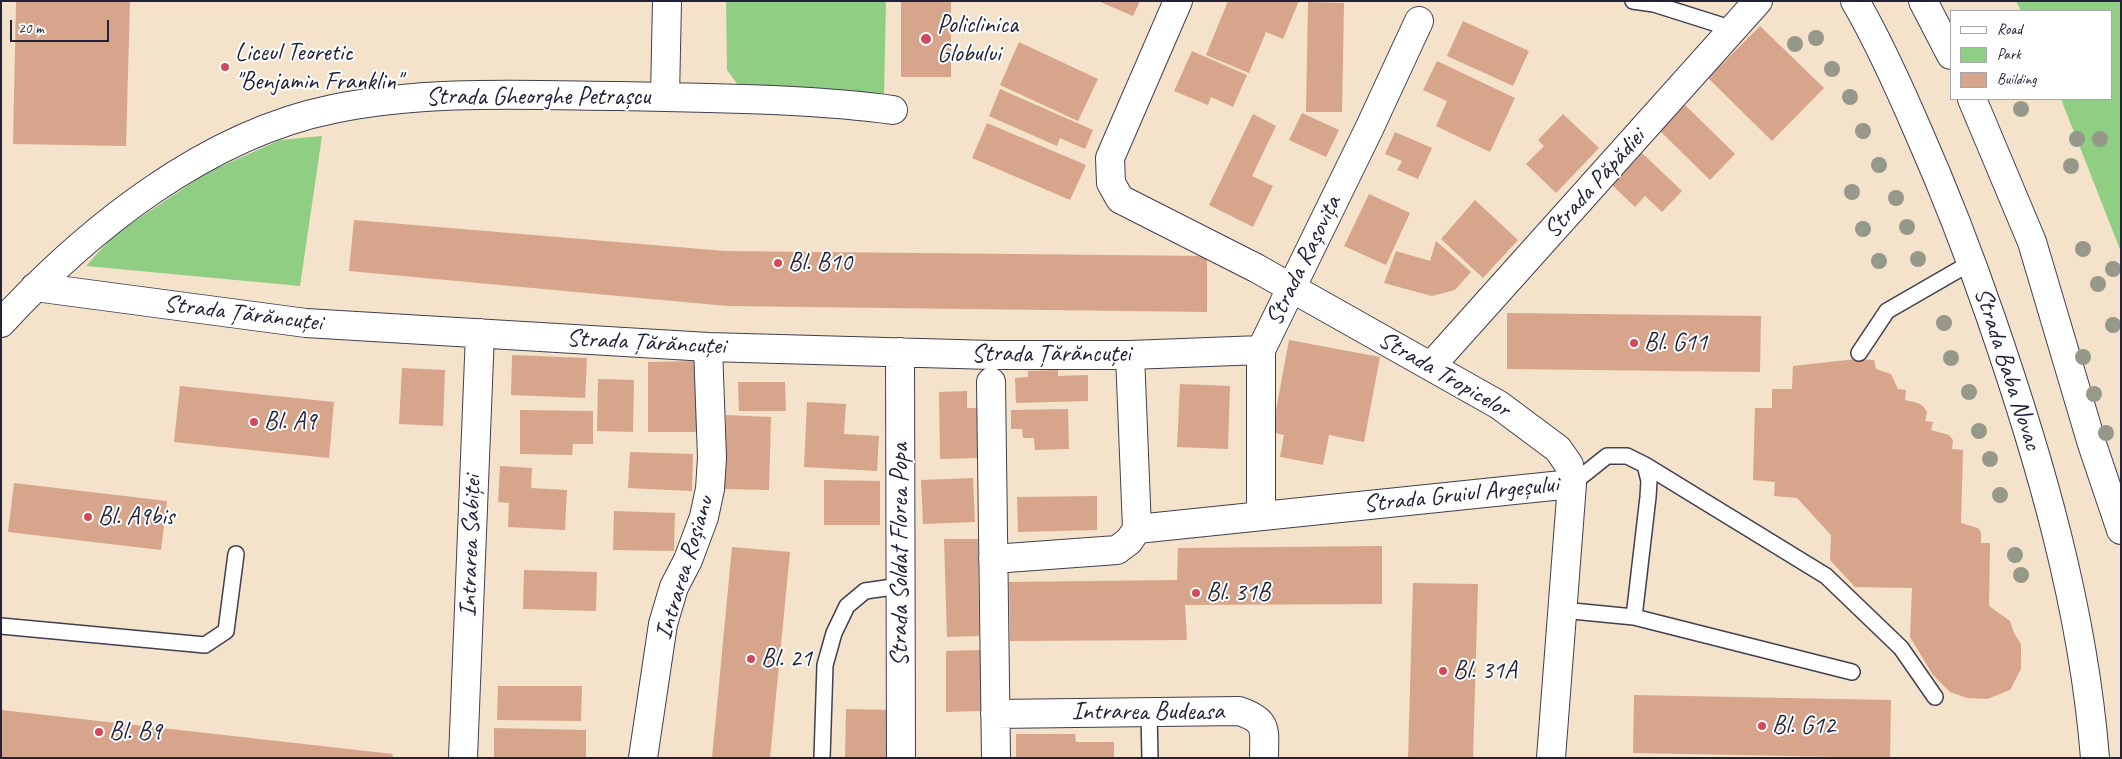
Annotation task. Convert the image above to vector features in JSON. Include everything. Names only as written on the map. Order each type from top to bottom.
[{"type":"street","points":[[665,97],[667,1]]},
{"type":"street","points":[[1178,1],[1110,158],[1111,183],[1120,199],[1292,287]]},
{"type":"street","name":"Strada Păpădiei","points":[[1431,366],[1758,1]]},
{"type":"street","name":"Strada Baba Novac","points":[[1855,1],[1905,99],[1943,188],[1972,262],[2021,410],[2065,570],[2090,700],[2095,758]]},
{"type":"street","points":[[1923,1],[1950,53]]},
{"type":"street","name":"Strada Rașovița","points":[[1260,516],[1261,350],[1369,129],[1418,21]]},
{"type":"street","name":"Strada Gheorghe Petrașcu","points":[[1,323],[35,287],[100,229],[161,183],[218,150],[275,126],[332,109],[452,94],[665,97],[856,104],[894,110]]},
{"type":"street","points":[[1972,100],[2032,242],[2092,444],[2121,530]]},
{"type":"street","name":"Strada Țărăncuței","points":[[35,287],[306,323],[708,347],[1130,355],[1261,350]]},
{"type":"street","name":"Strada Tropicelor","points":[[1292,287],[1499,405],[1558,448],[1569,465],[1572,484]]},
{"type":"street","name":"Intrarea Sabiței","points":[[463,758],[480,334]]},
{"type":"street","name":"Intrarea Roșianu","points":[[643,758],[663,624],[674,587],[688,560],[704,517],[710,489],[712,458],[708,347]]},
{"type":"street","name":"Strada Soldat Florea Popa","points":[[900,352],[900,758]]},
{"type":"street","points":[[993,559],[1117,550],[1129,541],[1137,529],[1130,355]]},
{"type":"street","name":"Strada Țărăncuței","points":[[991,382],[996,758]]},
{"type":"street","name":"Strada Gruiul Argeșului","points":[[1137,529],[1572,484],[1551,758]]},
{"type":"street","name":"Intrarea Budeasa","points":[[995,714],[1239,711],[1256,717],[1264,728],[1264,758]]},
{"type":"lane","points":[[1633,1],[1654,4],[1733,29]]},
{"type":"lane","points":[[1859,354],[1886,311],[1972,262]]},
{"type":"lane","points":[[1572,484],[1607,456],[1627,456],[1645,465],[1826,576],[1900,648],[1935,697]]},
{"type":"lane","points":[[1634,617],[1648,497],[1649,481],[1645,465]]},
{"type":"lane","points":[[1,626],[205,645],[226,631],[236,554]]},
{"type":"lane","points":[[822,758],[825,665],[834,633],[847,606],[865,591],[900,586]]},
{"type":"lane","points":[[1562,610],[1634,617],[1852,672]]},
{"type":"lane","points":[[1149,712],[1150,758]]},
{"type":"green space","points":[[726,1],[886,1],[884,97],[741,89],[727,70]]},
{"type":"green space","points":[[2016,1],[2121,1],[2121,252],[2061,100],[2112,100],[2112,10],[2020,10]]},
{"type":"green space","points":[[322,136],[300,286],[86,266],[114,235],[208,172],[280,140]]},
{"type":"building","points":[[16,1],[130,1],[126,146],[13,144]]},
{"type":"building","name":"Policlinica Globului","points":[[901,1],[951,1],[951,77],[901,77]]},
{"type":"building","points":[[1098,1],[1140,1],[1133,16]]},
{"type":"building","points":[[1228,1],[1299,1],[1283,39],[1266,32],[1249,73],[1206,55]]},
{"type":"building","points":[[1308,2],[1344,3],[1342,112],[1306,112]]},
{"type":"building","points":[[1463,21],[1529,51],[1513,86],[1447,56]]},
{"type":"building","points":[[1760,26],[1824,88],[1772,141],[1708,78]]},
{"type":"building","points":[[1019,42],[1098,79],[1078,121],[1000,85]]},
{"type":"building","points":[[1192,51],[1247,75],[1233,107],[1211,97],[1208,105],[1174,91]]},
{"type":"building","points":[[1437,61],[1515,98],[1490,152],[1436,126],[1447,101],[1423,90]]},
{"type":"building","points":[[1000,89],[1093,130],[1085,149],[1060,138],[1057,146],[989,116]]},
{"type":"building","points":[[1685,105],[1735,154],[1710,180],[1660,131]]},
{"type":"building","points":[[1302,113],[1339,130],[1326,157],[1289,140]]},
{"type":"building","points":[[1253,114],[1276,126],[1252,176],[1273,186],[1253,227],[1209,205]]},
{"type":"building","points":[[1563,114],[1599,148],[1556,193],[1526,164],[1544,146],[1538,140]]},
{"type":"building","points":[[987,123],[1086,165],[1070,200],[972,158]]},
{"type":"building","points":[[1395,132],[1432,148],[1418,179],[1397,170],[1402,161],[1385,154]]},
{"type":"building","points":[[1642,153],[1682,191],[1662,212],[1645,196],[1635,207],[1612,185]]},
{"type":"building","points":[[1369,194],[1410,213],[1386,265],[1344,246]]},
{"type":"building","points":[[1475,200],[1518,240],[1483,278],[1441,239]]},
{"type":"building","name":"Bl. B10","points":[[354,220],[725,251],[1207,256],[1207,312],[727,306],[349,271]]},
{"type":"building","points":[[1436,241],[1471,272],[1455,290],[1432,296],[1384,283],[1396,251],[1430,261]]},
{"type":"building","name":"Bl. G11","points":[[1507,313],[1761,316],[1760,372],[1507,369]]},
{"type":"building","points":[[1289,340],[1380,357],[1364,442],[1329,435],[1323,465],[1280,457],[1284,435],[1272,432]]},
{"type":"building","points":[[512,355],[587,358],[585,398],[511,395]]},
{"type":"building","points":[[1856,359],[1874,360],[1876,369],[1891,374],[1898,389],[1906,390],[1905,400],[1923,406],[1927,412],[1925,421],[1933,422],[1931,430],[1949,435],[1953,440],[1952,449],[1963,450],[1961,523],[1978,528],[1981,533],[1981,543],[1990,543],[1989,606],[2010,621],[2014,633],[2021,644],[2021,669],[2010,690],[1987,699],[1967,698],[1950,692],[1933,675],[1910,637],[1912,588],[1855,587],[1830,560],[1831,535],[1797,498],[1774,496],[1775,482],[1753,480],[1755,408],[1772,408],[1772,389],[1792,389],[1793,366]]},
{"type":"building","points":[[696,361],[697,432],[648,432],[648,362]]},
{"type":"building","points":[[402,368],[445,370],[443,426],[399,424]]},
{"type":"building","points":[[1058,370],[1058,376],[1088,375],[1088,401],[1016,403],[1015,378],[1028,377],[1028,371]]},
{"type":"building","points":[[598,379],[634,380],[633,432],[597,431]]},
{"type":"building","points":[[738,382],[785,382],[786,411],[739,411]]},
{"type":"building","points":[[1180,384],[1230,386],[1228,449],[1177,447]]},
{"type":"building","name":"Bl. A9","points":[[180,386],[334,402],[329,458],[174,442]]},
{"type":"building","points":[[967,391],[967,408],[978,408],[979,458],[940,459],[939,392]]},
{"type":"building","points":[[807,402],[846,404],[844,434],[879,436],[877,471],[804,467]]},
{"type":"building","points":[[1068,409],[1069,449],[1035,450],[1034,438],[1023,438],[1022,429],[1011,429],[1011,410]]},
{"type":"building","points":[[520,410],[593,411],[593,444],[573,444],[572,455],[520,454]]},
{"type":"building","points":[[726,415],[771,417],[769,490],[724,489]]},
{"type":"building","points":[[630,452],[693,454],[692,491],[628,488]]},
{"type":"building","points":[[500,466],[532,468],[531,488],[567,490],[565,530],[508,527],[509,503],[498,502]]},
{"type":"building","points":[[973,478],[975,522],[923,524],[921,480]]},
{"type":"building","points":[[824,480],[880,481],[880,525],[824,525]]},
{"type":"building","name":"Bl. A9bis","points":[[14,483],[167,501],[161,550],[8,532]]},
{"type":"building","points":[[1097,496],[1097,530],[1018,532],[1017,497]]},
{"type":"building","points":[[614,511],[675,513],[674,551],[613,550]]},
{"type":"building","points":[[944,539],[978,539],[979,636],[947,637]]},
{"type":"building","name":"Bl. 31B","points":[[1382,546],[1382,604],[1185,605],[1187,640],[1010,641],[1009,582],[1177,580],[1178,548]]},
{"type":"building","name":"Bl. 21","points":[[732,547],[790,552],[770,758],[712,758]]},
{"type":"building","points":[[524,570],[597,572],[596,611],[523,609]]},
{"type":"building","name":"Bl. 31A","points":[[1413,583],[1478,584],[1473,758],[1408,758]]},
{"type":"building","points":[[981,650],[981,711],[946,712],[946,651]]},
{"type":"building","points":[[498,686],[582,686],[581,721],[497,720]]},
{"type":"building","name":"Bl. G12","points":[[1634,695],[1891,700],[1890,758],[1633,753]]},
{"type":"building","points":[[846,709],[892,710],[891,758],[845,758]]},
{"type":"building","name":"Bl. B9","points":[[1,710],[393,754],[392,758],[1,758]]},
{"type":"building","points":[[494,728],[586,730],[586,758],[494,758]]},
{"type":"building","points":[[1016,734],[1075,734],[1076,742],[1114,742],[1114,758],[1016,758]]},
{"type":"place","name":"Policlinica Globului","points":[[926,39]]},
{"type":"place","name":"Liceul Teoretic \"Benjamin Franklin\"","points":[[225,67]]},
{"type":"place","name":"Bl. B10","points":[[778,263]]},
{"type":"place","name":"Bl. G11","points":[[1634,343]]},
{"type":"place","name":"Bl. A9","points":[[254,422]]},
{"type":"place","name":"Bl. A9bis","points":[[88,517]]},
{"type":"place","name":"Bl. 31B","points":[[1196,593]]},
{"type":"place","name":"Bl. 21","points":[[751,659]]},
{"type":"place","name":"Bl. 31A","points":[[1443,671]]},
{"type":"place","name":"Bl. G12","points":[[1762,726]]},
{"type":"place","name":"Bl. B9","points":[[99,732]]}]
